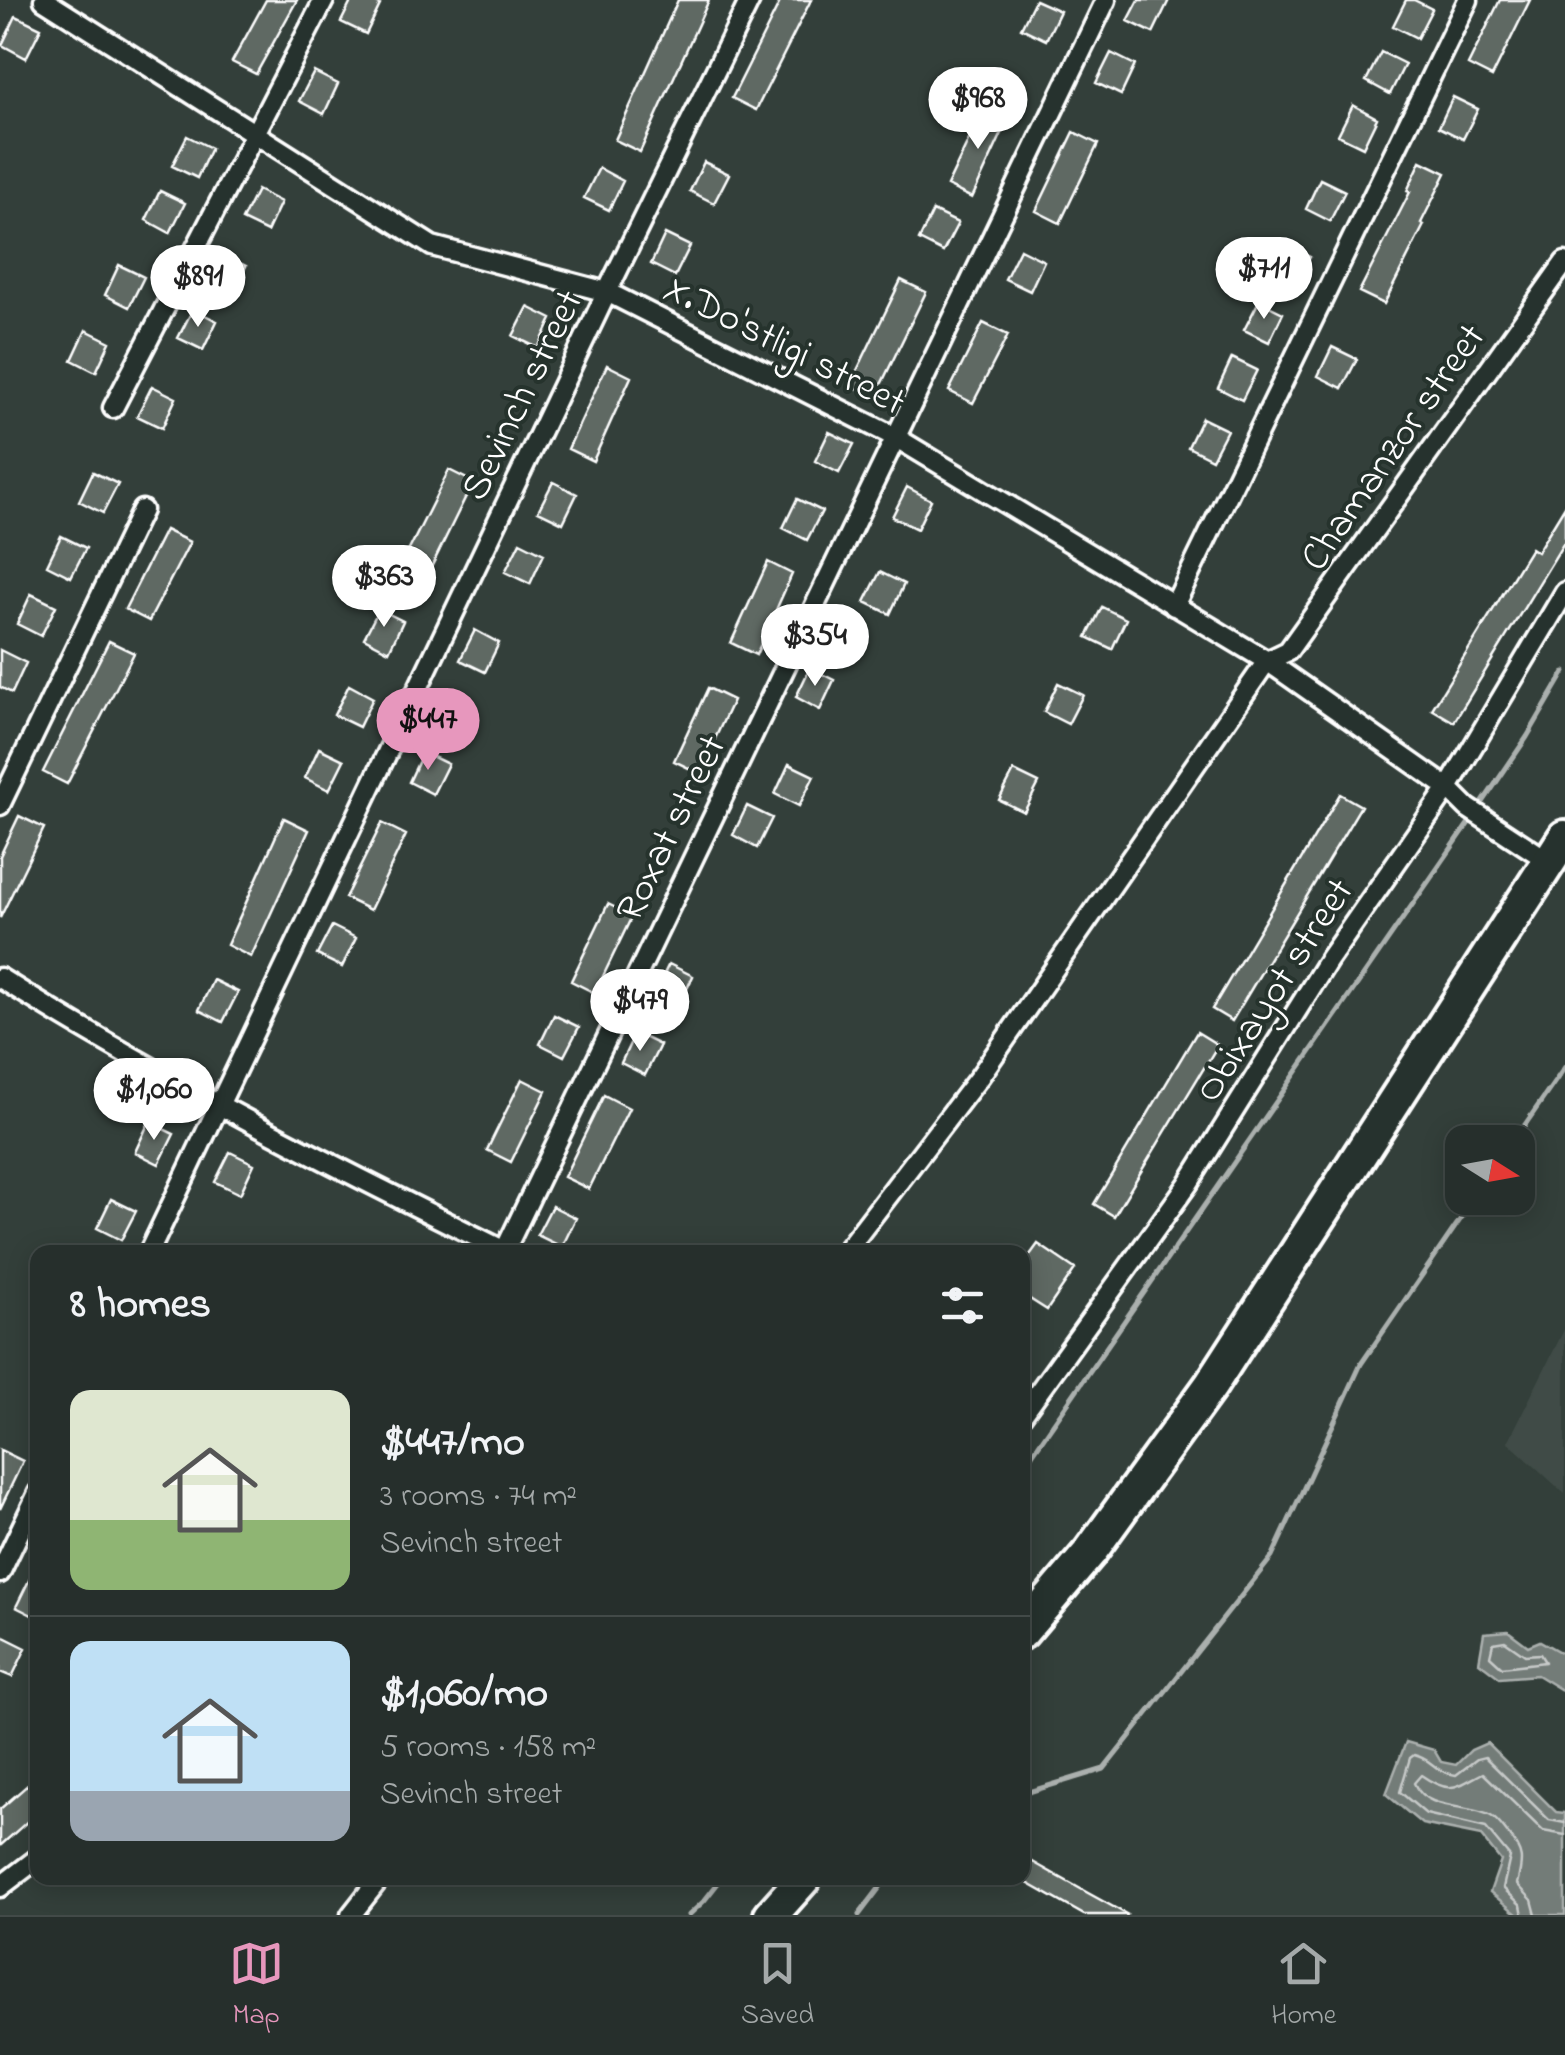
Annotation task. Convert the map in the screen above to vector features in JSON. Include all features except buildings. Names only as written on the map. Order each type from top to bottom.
[{"type":"highway","points":[[1030,1623],[1090,1552],[1211,1385],[1558,850]]},
{"type":"highway","points":[[770,1915],[798,1885]]},
{"type":"street","name":"X.Do'stligi street","points":[[44,0],[432,246],[607,292],[895,437],[1268,661],[1448,788],[1468,808],[1508,836],[1558,850]]},
{"type":"street","points":[[113,408],[324,0]]},
{"type":"street","name":"Sevinch street","points":[[152,1245],[750,0]]},
{"type":"street","name":"Roxat street","points":[[507,1245],[1106,0]]},
{"type":"street","points":[[1174,606],[1468,0]]},
{"type":"street","name":"Chamanzor street","points":[[1268,661],[1288,652],[1565,262]]},
{"type":"street","points":[[0,805],[142,510]]},
{"type":"street","name":"Obixayot street","points":[[1030,1404],[1188,1184],[1330,960],[1448,788],[1565,592]]},
{"type":"street","points":[[851,1245],[980,1076],[1268,661]]},
{"type":"street","points":[[0,978],[103,1042],[218,1105],[490,1245]]},
{"type":"street","points":[[0,1573],[30,1510]]},
{"type":"street","points":[[0,1887],[30,1864]]},
{"type":"street","points":[[352,1915],[375,1885]]},
{"type":"shaded area","points":[[1565,1328],[1565,1494],[1508,1442]]},
{"type":"water","points":[[1508,1631],[1528,1646],[1540,1641],[1565,1655],[1565,1692],[1537,1675],[1500,1678],[1479,1662],[1484,1633]]},
{"type":"water","points":[[1406,1742],[1434,1750],[1441,1762],[1456,1765],[1471,1750],[1487,1743],[1556,1812],[1565,1813],[1565,1915],[1518,1915],[1490,1892],[1501,1861],[1481,1836],[1422,1824],[1386,1794]]},
{"type":"waterway","points":[[1479,808],[1565,672]]},
{"type":"waterway","points":[[1030,1457],[1473,817]]},
{"type":"waterway","points":[[1525,1125],[1565,1067]]},
{"type":"waterway","points":[[1030,1792],[1104,1769],[1272,1557],[1361,1364],[1463,1215]]},
{"type":"waterway","points":[[689,1915],[717,1885]]},
{"type":"waterway","points":[[859,1915],[882,1885]]}]
